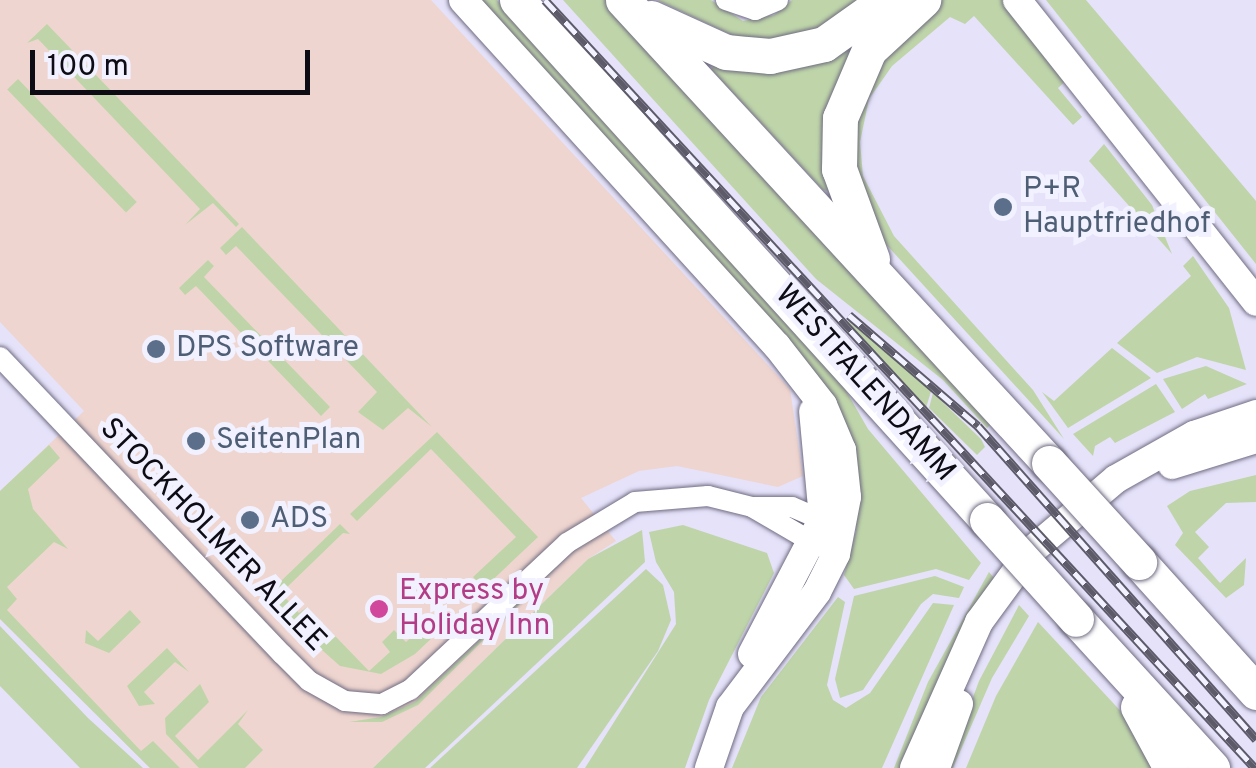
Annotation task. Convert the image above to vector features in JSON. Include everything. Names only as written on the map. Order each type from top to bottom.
[{"type":"highway","name":"WESTFALENDAMM","points":[[517,0],[1212,768]]},
{"type":"highway","points":[[627,4],[726,52],[770,56],[824,44],[886,0]]},
{"type":"highway","points":[[880,278],[845,190],[840,118],[869,50],[923,0]]},
{"type":"highway","points":[[627,4],[1256,692]]},
{"type":"highway","points":[[1108,654],[1171,768]]},
{"type":"street","points":[[463,0],[777,346],[823,406],[842,450],[817,592],[730,707],[709,768]]},
{"type":"street","points":[[726,0],[755,10],[778,0]]},
{"type":"street","points":[[1017,0],[1256,302]]},
{"type":"street","points":[[1038,0],[1256,274]]},
{"type":"street","name":"STOCKHOLMER ALLEE","points":[[0,357],[309,680],[362,705],[410,690],[567,543],[635,502],[684,494],[752,508],[792,507],[829,537]]},
{"type":"street","points":[[914,768],[979,622],[1031,551],[1126,472],[1194,435],[1256,414]]},
{"type":"street","points":[[936,768],[992,630],[1043,564],[1144,479],[1200,453],[1256,439]]},
{"type":"shaded area","points":[[0,0],[431,0],[790,389],[803,476],[778,487],[677,466],[639,471],[581,498],[616,541],[588,559],[373,768],[150,768],[0,619],[0,491],[84,411],[0,322]]},
{"type":"green space","points":[[481,0],[497,0],[845,389],[868,429],[981,563],[969,580],[936,569],[854,589],[844,575],[856,531],[858,469],[847,431],[818,376]]},
{"type":"green space","points":[[563,0],[607,0],[991,424],[987,428],[943,380],[816,279]]},
{"type":"green space","points":[[657,0],[711,0],[743,21],[774,15],[792,0],[874,0],[859,13],[762,49]]},
{"type":"green space","points":[[942,0],[1009,0],[1071,76],[1058,88],[1082,117],[1073,125],[974,16],[965,24],[950,17],[892,66],[869,99],[860,142],[863,176],[894,236],[1033,390],[1064,439],[873,230],[848,172],[861,80]]},
{"type":"green space","points":[[1046,0],[1086,0],[1256,201],[1256,264]]},
{"type":"green space","points":[[878,16],[829,191],[823,190],[711,69],[720,58]]},
{"type":"green space","points":[[47,24],[239,224],[236,227],[213,203],[185,225],[200,209],[38,39],[27,43]]},
{"type":"green space","points":[[18,79],[137,202],[126,212],[7,89]]},
{"type":"green space","points":[[1104,144],[1152,205],[1172,254],[1089,161]]},
{"type":"green space","points":[[242,227],[432,427],[408,408],[383,430],[358,412],[377,392],[236,246],[226,255],[220,248]]},
{"type":"green space","points":[[1193,256],[1229,308],[1246,370],[1197,357],[1157,373],[1117,343],[1191,276],[1183,266]]},
{"type":"green space","points":[[208,260],[214,266],[204,277],[330,407],[321,416],[196,286],[185,295],[179,288]]},
{"type":"green space","points":[[847,323],[932,388],[926,408]]},
{"type":"green space","points":[[1112,348],[1151,378],[1068,428],[1042,392],[1054,401]]},
{"type":"green space","points":[[1206,366],[1247,384],[1208,399],[1205,394],[1182,409],[1163,379]]},
{"type":"green space","points":[[1156,384],[1175,412],[1115,443],[1110,437],[1095,446],[1093,456],[1073,434]]},
{"type":"green space","points":[[933,393],[981,439],[985,447],[977,455],[929,408]]},
{"type":"green space","points":[[437,432],[538,537],[484,588],[473,577],[516,537],[431,449],[357,521],[350,514]]},
{"type":"green space","points":[[49,445],[60,458],[28,489],[33,509],[68,549],[54,542],[7,587],[17,599],[7,610],[141,751],[153,741],[180,768],[150,768],[0,619],[0,491]]},
{"type":"green space","points":[[1256,475],[1256,502],[1226,503],[1195,532],[1209,547],[1198,558],[1220,583],[1246,558],[1244,585],[1226,598],[1175,545],[1183,533],[1167,506],[1190,491]]},
{"type":"green space","points":[[340,524],[350,534],[343,533],[281,593],[299,613],[307,607],[369,671],[390,652],[382,642],[394,630],[406,642],[438,613],[452,619],[415,654],[381,674],[340,666],[270,604],[280,582]]},
{"type":"green space","points":[[683,525],[767,553],[774,573],[709,700],[685,768],[585,768],[676,624],[674,592],[656,562],[649,532]]},
{"type":"green space","points":[[642,530],[645,562],[425,768],[373,768],[588,559]]},
{"type":"green space","points":[[561,563],[418,705],[382,722],[349,722],[381,717],[415,702]]},
{"type":"green space","points":[[646,569],[663,585],[671,620],[658,651],[577,768],[430,768]]},
{"type":"green space","points":[[989,572],[998,583],[900,768],[894,768],[928,682]]},
{"type":"green space","points":[[935,576],[964,587],[959,598],[933,594],[921,604],[863,690],[840,698],[835,679],[854,596]]},
{"type":"green space","points":[[838,597],[845,602],[827,685],[833,700],[846,708],[870,693],[933,603],[954,605],[882,768],[732,768],[761,697]]},
{"type":"green space","points":[[1019,605],[1029,616],[992,678],[953,768],[947,768],[979,681]]},
{"type":"green space","points":[[130,610],[141,622],[109,653],[85,643],[86,630],[98,641]]},
{"type":"green space","points":[[1038,622],[1140,732],[1162,768],[966,768],[996,696]]},
{"type":"green space","points":[[0,626],[88,718],[143,768],[80,768],[0,686]]},
{"type":"green space","points":[[167,648],[189,672],[175,662],[144,692],[155,704],[139,706],[127,686]]},
{"type":"green space","points":[[200,684],[209,702],[175,736],[198,760],[248,710],[238,724],[263,750],[245,768],[199,768],[166,734],[165,718]]},
{"type":"railway","points":[[545,0],[1255,768]]},
{"type":"railway","points":[[849,315],[978,426],[1256,739]]},
{"type":"place","name":"P+R Hauptfriedhof","points":[[1003,207]]},
{"type":"place","name":"DPS Software","points":[[156,349]]},
{"type":"place","name":"SeitenPlan","points":[[196,441]]},
{"type":"place","name":"ADS","points":[[250,520]]},
{"type":"place","name":"Express by Holiday Inn","points":[[379,609]]}]
